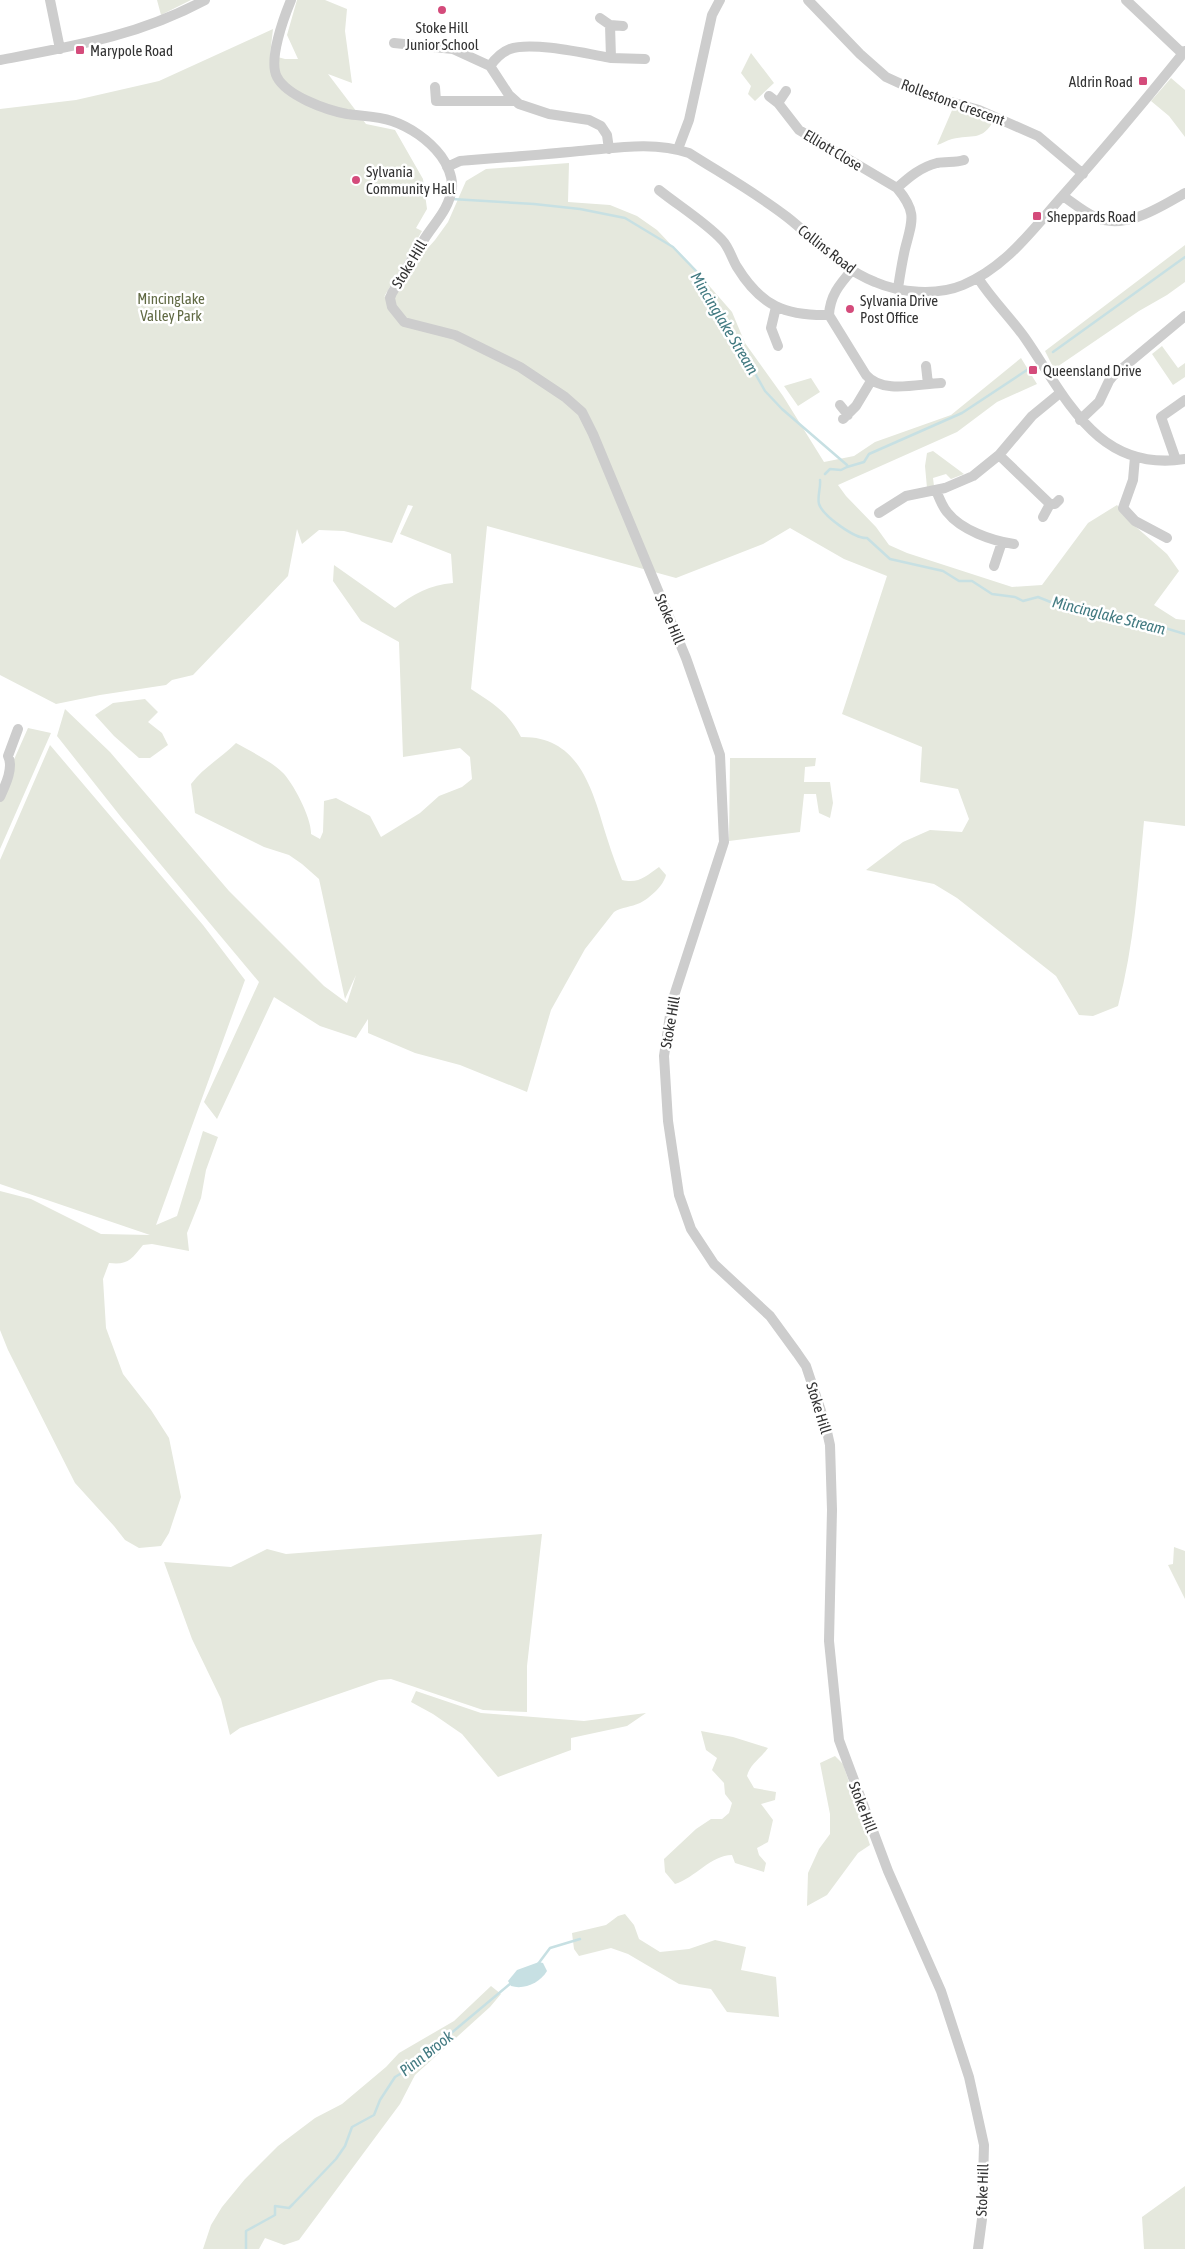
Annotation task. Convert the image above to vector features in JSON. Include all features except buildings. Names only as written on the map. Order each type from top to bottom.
[{"type":"street","points":[[50,0],[60,49]]},
{"type":"street","points":[[0,60],[130,33],[160,22],[205,0]]},
{"type":"street","name":"Stoke Hill","points":[[291,0],[282,21],[275,53],[276,76],[283,85],[303,99],[344,113],[390,120],[400,124],[425,139],[437,150],[447,167],[451,181],[449,199],[392,293],[390,298],[392,307],[404,322],[455,335],[520,367],[565,397],[582,412],[593,434],[686,658],[720,756],[724,842],[672,1002],[664,1056],[668,1121],[674,1173],[685,1214],[702,1247],[714,1264],[770,1316],[790,1341],[806,1366],[825,1423],[830,1445],[832,1510],[830,1641],[839,1740],[888,1872],[941,1991],[969,2077],[984,2145],[982,2219],[978,2249]]},
{"type":"street","points":[[678,149],[689,120],[712,15],[720,0]]},
{"type":"street","name":"Rollestone Crescent","points":[[808,0],[860,54],[886,77],[923,94],[980,110],[1038,136],[1083,174]]},
{"type":"street","points":[[1126,0],[1184,52]]},
{"type":"street","points":[[600,18],[610,25],[624,26]]},
{"type":"street","points":[[610,25],[611,58]]},
{"type":"street","points":[[394,43],[452,49],[490,66],[515,101]]},
{"type":"street","points":[[490,66],[502,53],[516,47],[560,50],[611,58],[645,59]]},
{"type":"street","name":"Collins Road","points":[[447,167],[460,161],[646,146],[678,149],[689,153],[779,211],[852,270],[876,283],[916,291],[940,291],[963,285],[978,278],[994,268],[1013,251],[1083,174],[1184,52]]},
{"type":"street","points":[[435,87],[436,101],[515,101],[549,114],[589,120],[601,126],[607,134],[609,149]]},
{"type":"street","points":[[778,103],[786,91]]},
{"type":"street","name":"Elliott Close","points":[[769,96],[778,103],[799,130],[897,188],[907,200],[911,219],[911,231],[902,260],[898,288]]},
{"type":"street","points":[[897,188],[911,175],[926,167],[938,163],[956,163],[964,160]]},
{"type":"street","points":[[659,190],[723,241],[738,268],[754,288],[776,308],[806,315],[829,315]]},
{"type":"street","points":[[1062,196],[1097,218],[1113,220],[1134,218],[1153,211],[1185,193]]},
{"type":"street","points":[[852,270],[834,293],[829,315],[871,381],[888,386],[940,383]]},
{"type":"street","points":[[978,278],[990,296],[1024,337],[1080,420],[1099,437],[1136,457],[1180,460],[1161,417],[1185,400]]},
{"type":"street","points":[[776,308],[771,328],[778,346]]},
{"type":"street","points":[[1080,420],[1099,402],[1113,376],[1185,316]]},
{"type":"street","points":[[926,366],[928,384]]},
{"type":"street","points":[[840,405],[845,417],[866,393],[871,381]]},
{"type":"street","points":[[878,514],[906,496],[956,485],[973,476],[999,455],[1032,416],[1060,393]]},
{"type":"street","points":[[999,455],[1054,502],[1044,517]]},
{"type":"street","points":[[1136,457],[1133,480],[1122,504],[1123,508],[1135,521],[1167,538]]},
{"type":"street","points":[[936,490],[948,513],[961,525],[1002,542],[1014,544]]},
{"type":"street","points":[[994,566],[1002,542]]},
{"type":"street","points":[[0,797],[10,767],[4,753],[18,729]]},
{"type":"green space","points":[[157,0],[191,0],[161,15]]},
{"type":"green space","name":"Mincinglake Valley Park","points":[[297,0],[325,0],[347,9],[345,31],[352,83],[328,74],[366,124],[395,130],[423,179],[427,209],[416,228],[422,231],[384,297],[435,240],[448,222],[466,181],[486,169],[569,163],[568,202],[610,205],[637,216],[657,230],[732,312],[745,343],[783,396],[824,462],[854,456],[875,442],[951,415],[1021,358],[1037,384],[997,402],[957,432],[838,485],[876,527],[889,545],[907,553],[1012,587],[1042,585],[1088,523],[1117,505],[1136,527],[1167,554],[1179,571],[1154,605],[1176,619],[1185,620],[1185,826],[1144,821],[1132,938],[1118,1006],[1093,1016],[1079,1015],[1056,976],[957,898],[934,884],[866,870],[903,842],[930,830],[962,832],[969,819],[958,789],[920,782],[922,747],[842,714],[887,576],[844,559],[790,528],[763,544],[676,578],[487,526],[471,689],[494,704],[506,715],[521,737],[542,739],[558,746],[571,757],[582,771],[590,787],[622,880],[638,880],[659,867],[666,875],[665,879],[656,891],[644,901],[614,912],[585,949],[551,1010],[527,1092],[460,1065],[415,1053],[368,1033],[368,1019],[356,1038],[320,1026],[274,997],[217,1119],[204,1102],[259,982],[121,817],[57,736],[65,709],[110,752],[229,891],[324,986],[347,1003],[356,975],[345,999],[319,879],[289,855],[264,847],[195,813],[191,784],[236,743],[260,756],[282,772],[296,792],[305,810],[311,834],[320,839],[323,832],[324,801],[336,798],[370,816],[381,837],[420,813],[439,796],[462,787],[472,779],[470,757],[460,748],[403,757],[399,642],[361,621],[333,581],[334,565],[395,608],[408,598],[422,591],[453,583],[451,554],[400,534],[413,506],[408,505],[392,543],[344,531],[319,530],[302,544],[297,529],[288,576],[193,675],[172,680],[166,685],[56,704],[0,675],[0,109],[76,100],[159,81],[273,29],[270,55],[285,59],[298,59],[287,35]]},
{"type":"green space","points":[[751,53],[774,83],[755,101],[748,94],[751,86],[741,73]]},
{"type":"green space","points":[[1171,78],[1185,90],[1185,137],[1169,116],[1151,101]]},
{"type":"green space","points":[[953,108],[994,120],[990,127],[981,134],[952,139],[937,145]]},
{"type":"green space","points":[[1185,245],[1185,282],[1054,369],[1045,351]]},
{"type":"green space","points":[[1162,346],[1178,368],[1185,363],[1185,377],[1173,385],[1152,354]]},
{"type":"green space","points":[[811,378],[820,392],[798,406],[784,386]]},
{"type":"green space","points":[[933,451],[964,474],[951,479],[946,474],[933,478],[934,486],[927,488],[925,466],[927,453]]},
{"type":"green space","points":[[145,699],[158,712],[148,722],[162,733],[168,745],[150,758],[139,758],[114,736],[95,715],[113,703]]},
{"type":"green space","points":[[28,728],[51,733],[0,849],[0,791]]},
{"type":"green space","points":[[50,745],[203,925],[245,980],[156,1225],[177,1216],[203,1131],[218,1137],[206,1170],[201,1198],[187,1233],[189,1251],[152,1244],[143,1245],[129,1260],[121,1263],[109,1263],[103,1279],[106,1328],[123,1374],[151,1410],[169,1438],[181,1497],[169,1533],[161,1546],[139,1548],[125,1540],[75,1483],[8,1350],[0,1330],[0,1191],[31,1199],[101,1234],[150,1235],[0,1184],[0,860]]},
{"type":"green space","points":[[730,758],[816,758],[815,766],[805,767],[804,782],[830,782],[833,803],[830,818],[819,813],[816,794],[804,794],[800,832],[729,841]]},
{"type":"green space","points":[[542,1534],[527,1666],[527,1712],[483,1710],[391,1679],[379,1680],[240,1728],[230,1735],[221,1699],[192,1639],[164,1562],[231,1567],[267,1549],[286,1554]]},
{"type":"green space","points":[[1174,1547],[1185,1551],[1185,1599],[1168,1565],[1173,1564]]},
{"type":"green space","points":[[416,1691],[481,1713],[584,1721],[646,1713],[627,1726],[571,1738],[571,1750],[498,1777],[462,1734],[433,1714],[411,1702]]},
{"type":"green space","points":[[701,1731],[733,1737],[768,1748],[753,1765],[747,1776],[754,1788],[776,1792],[775,1800],[761,1804],[773,1820],[768,1842],[757,1848],[759,1855],[766,1863],[764,1872],[735,1863],[732,1855],[724,1856],[675,1884],[665,1872],[664,1859],[696,1829],[711,1819],[722,1819],[729,1813],[732,1803],[725,1794],[724,1783],[712,1770],[717,1758],[706,1750]]},
{"type":"green space","points":[[835,1756],[843,1764],[870,1845],[858,1853],[827,1895],[807,1906],[808,1873],[819,1849],[830,1834],[830,1814],[820,1763]]},
{"type":"green space","points":[[625,1914],[634,1925],[639,1939],[660,1952],[689,1949],[715,1940],[746,1947],[741,1970],[776,1977],[779,2017],[727,2012],[711,1989],[679,1984],[628,1954],[611,1948],[579,1956],[574,1949],[572,1933],[606,1925],[618,1916]]},
{"type":"green space","points":[[491,1986],[501,1994],[490,2007],[415,2075],[400,2104],[299,2240],[284,2245],[265,2238],[259,2249],[203,2249],[211,2225],[222,2207],[245,2179],[278,2146],[315,2118],[342,2104],[386,2067],[399,2053],[454,2021]]},
{"type":"green space","points":[[1185,2186],[1185,2249],[1144,2249],[1142,2217]]},
{"type":"water","points":[[539,1962],[543,1963],[547,1971],[540,1979],[526,1986],[511,1986],[508,1981],[517,1970]]},
{"type":"waterway","name":"Mincinglake Stream","points":[[452,199],[580,209],[625,218],[673,247],[698,273],[765,391],[782,409],[847,465],[847,467],[841,470],[830,469],[825,474]]},
{"type":"waterway","points":[[1053,352],[1185,257]]},
{"type":"waterway","points":[[847,467],[864,462],[869,454],[962,413],[1033,366]]},
{"type":"waterway","name":"Mincinglake Stream","points":[[820,480],[819,504],[826,515],[855,535],[867,538],[890,559],[943,571],[959,581],[972,581],[992,594],[1015,597],[1023,601],[1038,597],[1053,603],[1142,621],[1185,634]]},
{"type":"waterway","name":"Pinn Brook","points":[[538,1964],[550,1948],[580,1939]]},
{"type":"waterway","name":"Pinn Brook","points":[[246,2249],[246,2231],[275,2215],[275,2206],[289,2208],[293,2204],[336,2159],[345,2146],[352,2127],[374,2115],[380,2100],[395,2077],[417,2064],[511,1983]]},
{"type":"place","name":"Stoke Hill Junior School","points":[[442,10]]},
{"type":"place","name":"Marypole Road","points":[[80,50]]},
{"type":"place","name":"Aldrin Road","points":[[1143,81]]},
{"type":"place","name":"Sylvania Community Hall","points":[[356,180]]},
{"type":"place","name":"Sheppards Road","points":[[1037,216]]},
{"type":"place","name":"Sylvania Drive Post Office","points":[[850,309]]},
{"type":"place","name":"Queensland Drive","points":[[1033,370]]}]
